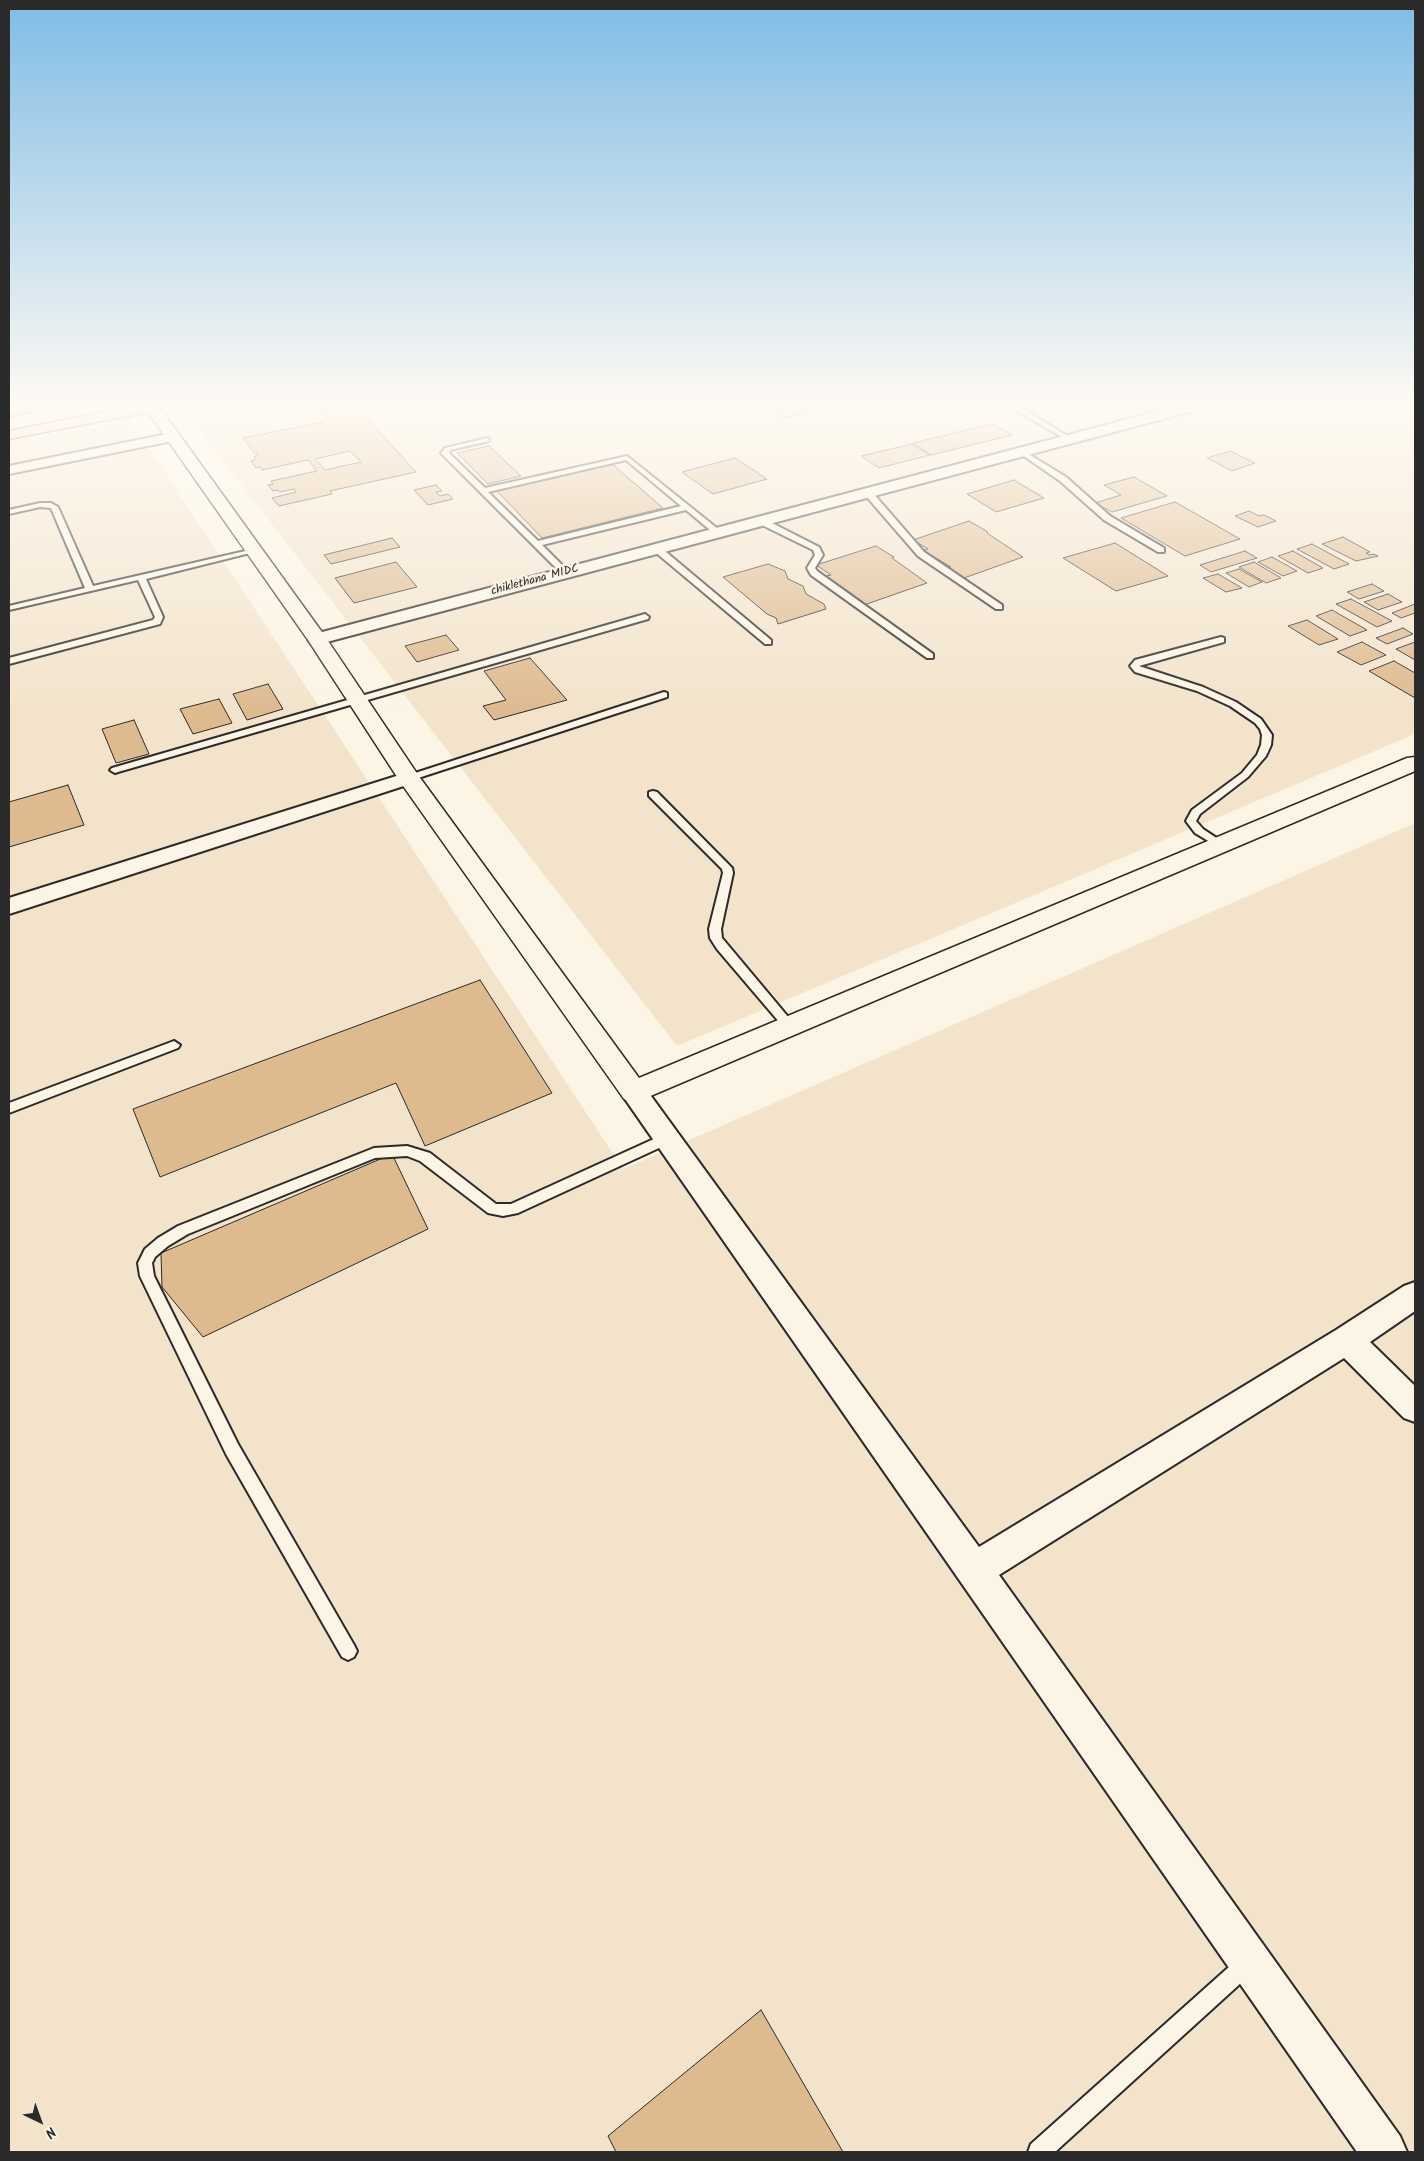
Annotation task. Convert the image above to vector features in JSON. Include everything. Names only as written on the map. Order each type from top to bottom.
[{"type":"street","points":[[224,509],[317,639],[409,778],[974,1570],[1384,2152]]},
{"type":"street","name":"chiklethana MIDC","points":[[317,639],[813,509]]},
{"type":"street","points":[[634,1092],[1415,763]]},
{"type":"street","points":[[9,906],[409,778]]},
{"type":"street","points":[[974,1570],[1347,1340],[1415,1295]]},
{"type":"street","points":[[1347,1340],[1415,1407]]},
{"type":"lane","points":[[9,512],[23,509]]},
{"type":"lane","points":[[55,509],[90,589]]},
{"type":"lane","points":[[501,509],[566,573]]},
{"type":"lane","points":[[536,544],[679,509]]},
{"type":"lane","points":[[689,509],[719,533]]},
{"type":"lane","points":[[881,509],[921,554],[998,607]]},
{"type":"lane","points":[[1097,509],[1107,518],[1161,550]]},
{"type":"lane","points":[[763,522],[816,549],[819,555],[811,568],[814,573],[930,656]]},
{"type":"lane","points":[[657,549],[768,642]]},
{"type":"lane","points":[[9,608],[254,551]]},
{"type":"lane","points":[[9,661],[157,622],[159,617],[141,577]]},
{"type":"lane","points":[[115,770],[645,617]]},
{"type":"lane","points":[[1220,845],[1200,831],[1191,821],[1196,812],[1245,775],[1261,756],[1266,746],[1267,735],[1264,729],[1246,712],[1218,696],[1141,671],[1134,666],[1138,662],[1222,640]]},
{"type":"lane","points":[[409,778],[664,695]]},
{"type":"lane","points":[[653,794],[727,868],[728,873],[715,929],[716,938],[790,1027]]},
{"type":"lane","points":[[9,1108],[174,1045]]},
{"type":"lane","points":[[348,1650],[232,1449],[147,1276],[145,1264],[150,1253],[163,1242],[183,1230],[374,1153],[407,1152],[425,1157],[493,1209],[503,1210],[513,1209],[666,1138]]},
{"type":"lane","points":[[1039,2152],[1250,1962]]},
{"type":"shaded area","points":[[9,509],[189,509],[623,1169],[1415,823],[1415,2152],[9,2152]]},
{"type":"shaded area","points":[[260,509],[1415,509],[1415,734],[677,1046]]},
{"type":"building","points":[[514,509],[660,509],[542,538]]},
{"type":"building","points":[[991,509],[1007,509],[996,512]]},
{"type":"building","points":[[1106,509],[1123,509],[1112,512]]},
{"type":"building","points":[[1152,509],[1187,509],[1240,539],[1185,556],[1121,518]]},
{"type":"building","points":[[1249,511],[1276,521],[1258,527],[1235,516]]},
{"type":"building","points":[[969,521],[1023,557],[964,578],[947,567],[951,567],[923,550],[928,549],[913,540]]},
{"type":"building","points":[[1343,537],[1370,552],[1366,553],[1369,555],[1374,554],[1378,556],[1356,561],[1322,544]]},
{"type":"building","points":[[392,538],[400,547],[331,564],[324,555]]},
{"type":"building","points":[[1115,543],[1168,576],[1116,591],[1063,558]]},
{"type":"building","points":[[1312,544],[1349,564],[1334,569],[1297,549]]},
{"type":"building","points":[[876,546],[894,557],[892,558],[927,583],[864,605],[848,594],[852,594],[825,576],[831,575],[816,565]]},
{"type":"building","points":[[1245,551],[1257,558],[1211,572],[1200,565]]},
{"type":"building","points":[[1293,551],[1323,568],[1308,573],[1278,556]]},
{"type":"building","points":[[1272,557],[1297,571],[1283,576],[1258,562]]},
{"type":"building","points":[[396,562],[417,587],[354,603],[335,578]]},
{"type":"building","points":[[1254,562],[1281,578],[1266,583],[1239,567]]},
{"type":"building","points":[[768,564],[785,571],[788,579],[803,586],[806,594],[824,604],[826,609],[778,624],[776,618],[767,614],[723,577]]},
{"type":"building","points":[[1239,569],[1262,582],[1249,587],[1226,573]]},
{"type":"building","points":[[1218,574],[1242,588],[1226,592],[1203,578]]},
{"type":"building","points":[[1372,584],[1384,591],[1359,599],[1347,592]]},
{"type":"building","points":[[1388,594],[1402,602],[1378,610],[1364,602]]},
{"type":"building","points":[[1351,599],[1392,621],[1377,627],[1336,604]]},
{"type":"building","points":[[1415,604],[1415,613],[1401,618],[1392,613]]},
{"type":"building","points":[[1332,610],[1367,630],[1350,636],[1316,616]]},
{"type":"building","points":[[1307,620],[1338,639],[1319,645],[1288,626]]},
{"type":"building","points":[[1403,628],[1413,634],[1387,644],[1376,638]]},
{"type":"building","points":[[446,635],[459,650],[417,662],[405,646]]},
{"type":"building","points":[[1362,642],[1386,655],[1361,665],[1337,652]]},
{"type":"building","points":[[1415,642],[1415,660],[1396,649]]},
{"type":"building","points":[[530,658],[567,700],[494,720],[483,706],[506,700],[484,671]]},
{"type":"building","points":[[1394,661],[1415,673],[1415,698],[1369,671]]},
{"type":"building","points":[[268,684],[283,709],[247,720],[233,694]]},
{"type":"building","points":[[219,699],[232,723],[193,734],[180,709]]},
{"type":"building","points":[[134,720],[149,754],[116,763],[102,729]]},
{"type":"building","points":[[68,785],[84,825],[9,847],[9,802]]},
{"type":"building","points":[[480,980],[552,1093],[425,1146],[396,1083],[160,1177],[133,1109]]},
{"type":"building","points":[[392,1154],[428,1229],[203,1337],[162,1287],[161,1253]]},
{"type":"building","points":[[761,2010],[843,2152],[616,2152],[608,2136]]}]
